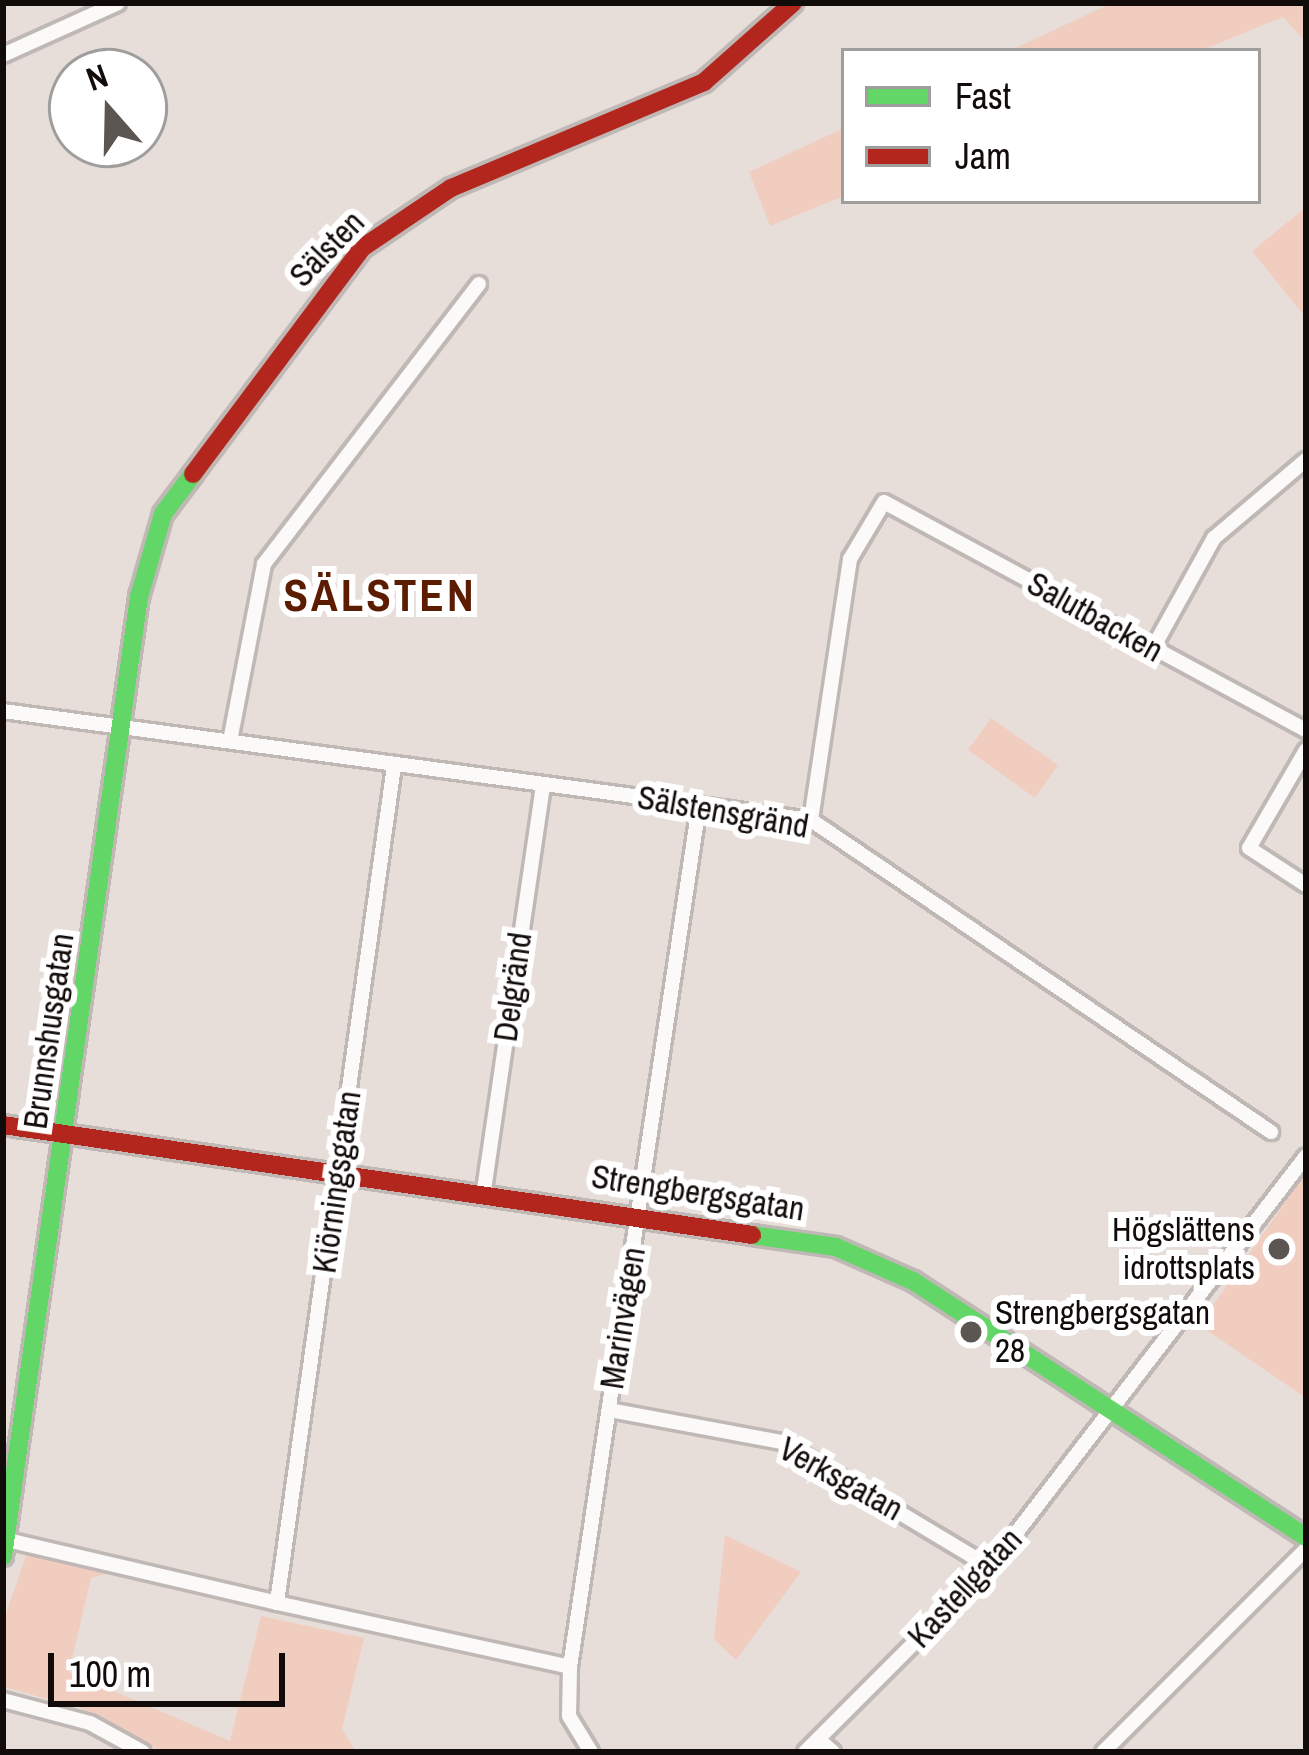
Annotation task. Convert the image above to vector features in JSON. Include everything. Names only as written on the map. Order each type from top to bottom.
[{"type":"street","points":[[3,55],[118,3]]},
{"type":"street","name":"Sälsten","points":[[122,729],[139,596],[164,514],[335,277],[441,194],[735,64],[793,3]]},
{"type":"street","points":[[230,741],[264,564],[479,284]]},
{"type":"street","points":[[1153,648],[1214,538],[1306,460]]},
{"type":"street","name":"Salutbacken","points":[[811,820],[850,559],[884,502],[1306,730]]},
{"type":"street","name":"Sälstensgränd","points":[[3,711],[811,820],[1271,1132]]},
{"type":"street","name":"Brunnshusgatan","points":[[5,1548],[122,729]]},
{"type":"street","points":[[1306,750],[1249,848],[1306,885]]},
{"type":"street","name":"Kiörningsgatan","points":[[277,1600],[394,766]]},
{"type":"street","name":"Delgränd","points":[[484,1190],[543,784]]},
{"type":"street","name":"Marinvägen","points":[[592,1752],[569,1716],[570,1667],[698,806]]},
{"type":"street","name":"Strengbergsgatan","points":[[3,1125],[782,1232],[878,1263],[1306,1537]]},
{"type":"street","name":"Kastellgatan","points":[[805,1752],[990,1568],[1115,1414],[1306,1156]]},
{"type":"street","name":"Verksgatan","points":[[609,1410],[782,1442],[990,1568]]},
{"type":"street","points":[[5,1548],[277,1600],[570,1667]]},
{"type":"street","points":[[1103,1752],[1306,1549]]},
{"type":"street","points":[[3,1700],[90,1723],[143,1752]]},
{"type":"street","points":[[818,1739],[833,1752]]},
{"type":"shaded area","points":[[1112,3],[1306,3],[1306,42],[1283,17],[1207,48],[1015,48]]},
{"type":"shaded area","points":[[841,129],[841,197],[770,226],[749,172]]},
{"type":"shaded area","points":[[1306,207],[1306,318],[1252,251]]},
{"type":"shaded area","points":[[991,718],[1058,765],[1035,798],[968,750]]},
{"type":"shaded area","name":"Högslättens idrottsplats","points":[[1306,1173],[1306,1398],[1199,1325]]},
{"type":"shaded area","points":[[725,1535],[801,1572],[736,1660],[714,1639]]},
{"type":"shaded area","points":[[28,1550],[113,1572],[91,1578],[69,1672],[230,1741],[261,1616],[364,1638],[342,1729],[356,1752],[162,1752],[81,1708],[3,1687],[3,1622]]},
{"type":"traffic: fast","points":[[3,1556],[139,597],[163,514],[193,474]]},
{"type":"traffic: fast","points":[[752,1235],[836,1247],[913,1281],[1306,1537]]},
{"type":"traffic: jam","points":[[193,474],[362,248],[451,188],[704,82],[793,3]]},
{"type":"traffic: jam","points":[[3,1125],[752,1235]]},
{"type":"place","name":"Högslättens idrottsplats","points":[[1279,1249]]},
{"type":"place","name":"Strengbergsgatan 28","points":[[971,1332]]},
{"type":"district","name":"SÄLSTEN","points":[[380,595]]}]
